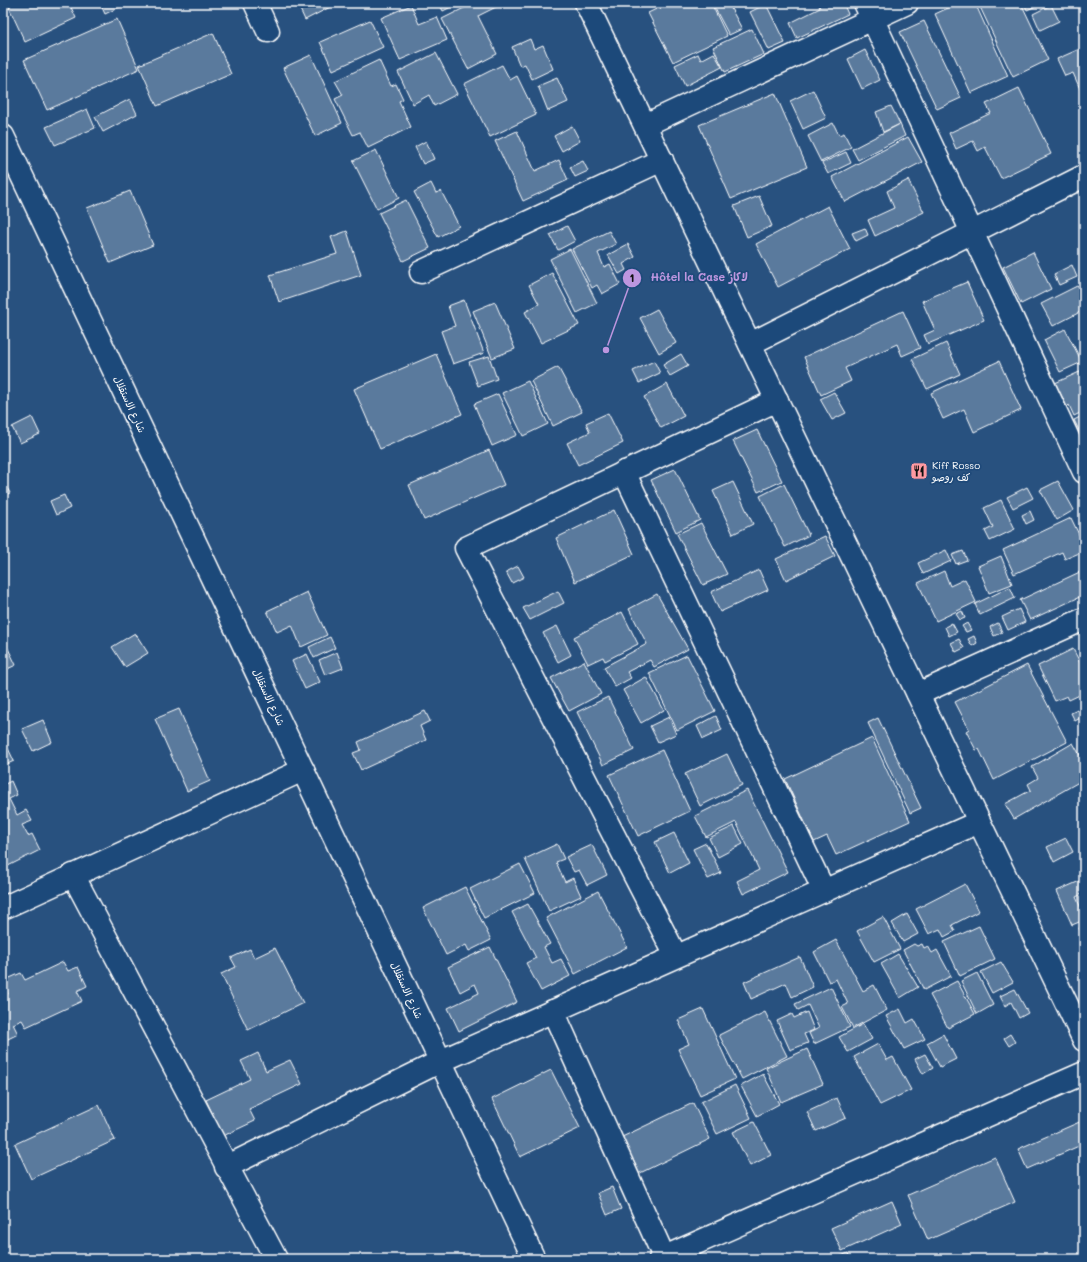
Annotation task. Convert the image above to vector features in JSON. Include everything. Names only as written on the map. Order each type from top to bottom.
[{"type":"main road","points":[[255,3],[268,31]]},
{"type":"main road","points":[[586,3],[1084,1040]]},
{"type":"main road","points":[[645,125],[869,11],[907,3]]},
{"type":"main road","points":[[869,11],[1084,472]]},
{"type":"main road","name":"شارع الاستقلال","points":[[3,136],[534,1259]]},
{"type":"main road","points":[[421,272],[662,160]]},
{"type":"main road","points":[[750,344],[1084,176]]},
{"type":"main road","points":[[676,956],[466,548],[777,400]]},
{"type":"main road","points":[[624,472],[824,890]]},
{"type":"main road","points":[[918,694],[1084,619]]},
{"type":"main road","points":[[3,908],[303,770]]},
{"type":"main road","points":[[226,1167],[441,1061],[979,822]]},
{"type":"main road","points":[[73,875],[226,1167],[276,1259]]},
{"type":"main road","points":[[553,1011],[662,1258],[1084,1073]]},
{"type":"building","points":[[7,3],[69,3],[76,18],[25,42]]},
{"type":"building","points":[[100,3],[128,3],[105,14]]},
{"type":"building","points":[[297,3],[338,3],[305,20]]},
{"type":"building","points":[[439,3],[459,3],[443,11]]},
{"type":"building","points":[[474,3],[504,3],[478,16],[497,54],[468,69],[442,19]]},
{"type":"building","points":[[669,3],[711,3],[727,36],[673,62],[648,13]]},
{"type":"building","points":[[712,3],[728,3],[742,29],[729,35]]},
{"type":"building","points":[[818,3],[843,3],[848,14],[797,38],[790,23],[820,8]]},
{"type":"building","points":[[959,3],[975,3],[1008,76],[971,93],[935,14]]},
{"type":"building","points":[[987,3],[1021,3],[1048,60],[1013,77],[980,7]]},
{"type":"building","points":[[1024,3],[1043,3],[1027,10]]},
{"type":"building","points":[[766,4],[785,43],[769,50],[750,12]]},
{"type":"building","points":[[411,5],[419,24],[437,17],[447,40],[400,60],[381,18]]},
{"type":"building","points":[[1051,5],[1059,21],[1040,30],[1033,14]]},
{"type":"building","points":[[117,19],[139,69],[47,110],[24,60]]},
{"type":"building","points":[[370,20],[383,47],[333,70],[320,42]]},
{"type":"building","points":[[924,21],[961,98],[937,109],[900,32]]},
{"type":"building","points":[[752,29],[764,54],[725,72],[713,47]]},
{"type":"building","points":[[213,33],[231,74],[157,106],[139,65]]},
{"type":"building","points":[[530,39],[534,49],[543,45],[553,69],[532,79],[525,64],[520,66],[512,47]]},
{"type":"building","points":[[1084,47],[1084,98],[1073,73],[1065,76],[1057,59]]},
{"type":"building","points":[[865,50],[880,80],[862,89],[848,59]]},
{"type":"building","points":[[436,53],[457,94],[434,106],[429,95],[413,104],[398,72]]},
{"type":"building","points":[[714,53],[722,67],[685,86],[675,65],[698,54],[701,60]]},
{"type":"building","points":[[311,55],[342,123],[315,136],[283,68]]},
{"type":"building","points":[[379,60],[391,86],[396,84],[403,99],[399,101],[411,127],[368,148],[360,132],[353,135],[335,99],[343,95],[335,81]]},
{"type":"building","points":[[502,65],[510,80],[517,76],[536,115],[490,137],[464,84]]},
{"type":"building","points":[[557,78],[568,102],[548,111],[538,86]]},
{"type":"building","points":[[1019,88],[1051,154],[1001,178],[985,147],[978,151],[973,141],[956,149],[949,133],[991,113],[986,104]]},
{"type":"building","points":[[813,90],[826,118],[803,129],[790,101]]},
{"type":"building","points":[[775,93],[807,167],[731,199],[699,125]]},
{"type":"building","points":[[130,99],[137,114],[103,132],[95,117]]},
{"type":"building","points":[[891,106],[900,124],[883,132],[876,112]]},
{"type":"building","points":[[87,109],[95,128],[55,145],[46,127]]},
{"type":"building","points":[[833,123],[839,135],[844,133],[851,147],[821,162],[808,136]]},
{"type":"building","points":[[900,124],[905,136],[858,160],[852,149]]},
{"type":"building","points":[[572,126],[580,141],[562,151],[554,136]]},
{"type":"building","points":[[517,131],[535,171],[559,160],[568,180],[523,201],[495,141]]},
{"type":"building","points":[[908,137],[922,162],[845,202],[832,177]]},
{"type":"building","points":[[426,141],[434,159],[423,164],[415,147]]},
{"type":"building","points":[[376,150],[399,198],[377,209],[353,161]]},
{"type":"building","points":[[846,152],[851,163],[828,174],[822,163]]},
{"type":"building","points":[[583,161],[588,171],[575,177],[570,167]]},
{"type":"building","points":[[908,180],[924,212],[875,236],[868,220],[894,208],[887,191]]},
{"type":"building","points":[[431,183],[436,193],[441,191],[459,226],[438,237],[414,192]]},
{"type":"building","points":[[130,191],[153,245],[110,263],[87,208]]},
{"type":"building","points":[[759,196],[772,226],[747,237],[734,206]]},
{"type":"building","points":[[406,200],[430,248],[403,261],[379,213]]},
{"type":"building","points":[[828,206],[850,249],[778,287],[756,244]]},
{"type":"building","points":[[567,226],[575,241],[558,250],[550,235]]},
{"type":"building","points":[[865,228],[868,235],[856,241],[852,233]]},
{"type":"building","points":[[347,231],[361,275],[279,302],[270,275],[337,254],[331,237]]},
{"type":"building","points":[[609,231],[616,244],[598,253],[604,267],[610,264],[620,284],[602,294],[597,285],[592,288],[572,249]]},
{"type":"building","points":[[628,244],[635,257],[623,264],[626,270],[619,274],[608,255]]},
{"type":"building","points":[[570,249],[597,303],[577,313],[550,259]]},
{"type":"building","points":[[1033,252],[1051,289],[1021,304],[1003,267]]},
{"type":"building","points":[[1072,265],[1077,277],[1059,285],[1054,274]]},
{"type":"building","points":[[552,273],[579,325],[541,343],[525,312],[539,304],[529,285]]},
{"type":"building","points":[[1084,276],[1084,288],[1079,279]]},
{"type":"building","points":[[967,282],[984,320],[928,344],[924,335],[935,330],[922,301]]},
{"type":"building","points":[[1079,285],[1084,295],[1084,310],[1053,326],[1041,304]]},
{"type":"building","points":[[464,300],[484,353],[453,364],[441,331],[455,326],[448,306]]},
{"type":"building","points":[[495,302],[515,349],[492,358],[473,311]]},
{"type":"building","points":[[657,309],[676,343],[659,353],[640,318]]},
{"type":"building","points":[[903,311],[920,348],[902,356],[897,344],[845,368],[851,381],[821,395],[804,357]]},
{"type":"building","points":[[1065,329],[1082,362],[1060,372],[1044,340]]},
{"type":"building","points":[[1084,339],[1084,353],[1079,341]]},
{"type":"building","points":[[946,343],[960,374],[927,389],[912,359]]},
{"type":"building","points":[[436,354],[462,414],[380,449],[354,389]]},
{"type":"building","points":[[681,354],[688,366],[670,376],[663,365]]},
{"type":"building","points":[[489,356],[497,379],[478,386],[469,362]]},
{"type":"building","points":[[654,361],[660,373],[639,383],[633,371]]},
{"type":"building","points":[[999,361],[1021,410],[974,432],[964,409],[943,419],[931,393]]},
{"type":"building","points":[[558,367],[582,412],[553,426],[531,381]]},
{"type":"building","points":[[1084,370],[1084,411],[1074,416],[1069,405],[1067,407],[1055,383]]},
{"type":"building","points":[[528,381],[548,424],[523,436],[502,393]]},
{"type":"building","points":[[667,384],[684,416],[661,428],[644,397]]},
{"type":"building","points":[[834,392],[846,413],[832,420],[820,399]]},
{"type":"building","points":[[498,394],[517,435],[492,446],[474,404]]},
{"type":"building","points":[[608,413],[623,443],[578,465],[567,443],[590,432],[586,423]]},
{"type":"building","points":[[1084,415],[1084,440],[1074,420]]},
{"type":"building","points":[[32,417],[40,434],[20,443],[12,427]]},
{"type":"building","points":[[757,430],[782,481],[758,492],[733,441]]},
{"type":"building","points":[[489,450],[504,485],[424,520],[409,485]]},
{"type":"building","points":[[675,469],[700,520],[676,532],[651,480]]},
{"type":"building","points":[[3,480],[10,493],[3,496]]},
{"type":"building","points":[[1058,481],[1074,510],[1057,520],[1040,490]]},
{"type":"building","points":[[733,482],[753,524],[733,534],[713,491]]},
{"type":"building","points":[[784,484],[809,535],[785,547],[760,496]]},
{"type":"building","points":[[1027,487],[1033,498],[1013,508],[1007,497]]},
{"type":"building","points":[[64,495],[70,508],[56,515],[50,501]]},
{"type":"building","points":[[1001,500],[1015,529],[990,541],[985,531],[993,527],[984,508]]},
{"type":"building","points":[[614,510],[634,554],[575,582],[556,538]]},
{"type":"building","points":[[1030,511],[1034,520],[1026,524],[1022,515]]},
{"type":"building","points":[[1071,518],[1084,545],[1084,551],[1065,559],[1062,552],[1014,574],[1003,550]]},
{"type":"building","points":[[701,523],[727,574],[703,585],[677,534]]},
{"type":"building","points":[[825,536],[835,556],[786,580],[776,559]]},
{"type":"building","points":[[946,550],[951,561],[923,574],[918,563]]},
{"type":"building","points":[[963,551],[967,560],[956,564],[952,555]]},
{"type":"building","points":[[1001,556],[1012,584],[989,593],[978,566]]},
{"type":"building","points":[[518,566],[524,577],[512,583],[506,572]]},
{"type":"building","points":[[759,570],[768,590],[720,612],[711,592]]},
{"type":"building","points":[[1084,570],[1084,595],[1030,620],[1020,600]]},
{"type":"building","points":[[944,571],[950,586],[965,579],[976,602],[936,621],[918,583]]},
{"type":"building","points":[[1010,587],[1015,598],[980,615],[975,604]]},
{"type":"building","points":[[558,591],[564,603],[530,620],[523,608]]},
{"type":"building","points":[[307,592],[327,635],[301,647],[292,625],[277,632],[267,611]]},
{"type":"building","points":[[657,594],[688,649],[654,667],[650,660],[627,672],[631,678],[615,687],[604,667],[647,644],[629,609]]},
{"type":"building","points":[[1019,609],[1025,622],[1008,630],[1002,617]]},
{"type":"building","points":[[962,611],[965,618],[960,620],[956,614]]},
{"type":"building","points":[[622,612],[638,644],[605,661],[603,657],[588,664],[574,637]]},
{"type":"building","points":[[952,623],[957,632],[949,636],[945,627]]},
{"type":"building","points":[[967,623],[971,630],[966,632],[962,626]]},
{"type":"building","points":[[998,623],[1002,632],[994,636],[990,627]]},
{"type":"building","points":[[557,626],[571,655],[558,662],[543,633]]},
{"type":"building","points":[[135,633],[148,653],[125,667],[112,647]]},
{"type":"building","points":[[974,636],[977,643],[972,646],[968,639]]},
{"type":"building","points":[[330,637],[335,648],[314,658],[309,647]]},
{"type":"building","points":[[3,638],[16,665],[3,671]]},
{"type":"building","points":[[959,639],[964,648],[956,652],[951,643]]},
{"type":"building","points":[[1073,649],[1084,670],[1084,693],[1069,700],[1067,696],[1055,701],[1038,666]]},
{"type":"building","points":[[337,652],[343,668],[325,675],[319,660]]},
{"type":"building","points":[[307,654],[320,682],[305,689],[292,661]]},
{"type":"building","points":[[687,655],[715,711],[677,730],[649,673]]},
{"type":"building","points":[[584,661],[601,694],[569,711],[551,678]]},
{"type":"building","points":[[1027,665],[1067,742],[994,780],[979,749],[976,750],[966,731],[969,729],[955,702]]},
{"type":"building","points":[[646,677],[664,710],[641,723],[623,690]]},
{"type":"building","points":[[608,697],[634,750],[603,765],[577,712]]},
{"type":"building","points":[[1084,707],[1084,721],[1082,717],[1075,721],[1071,713]]},
{"type":"building","points":[[179,709],[210,781],[187,791],[155,719]]},
{"type":"building","points":[[425,711],[430,721],[420,726],[426,740],[361,770],[353,753],[361,750],[358,742]]},
{"type":"building","points":[[716,716],[722,730],[703,739],[697,726]]},
{"type":"building","points":[[669,717],[676,734],[658,742],[650,726]]},
{"type":"building","points":[[878,718],[921,808],[910,813],[868,723]]},
{"type":"building","points":[[43,720],[52,742],[33,751],[22,729]]},
{"type":"building","points":[[872,738],[910,821],[836,855],[827,836],[814,842],[785,779]]},
{"type":"building","points":[[1073,743],[1084,762],[1084,779],[1014,819],[1005,804],[1031,790],[1028,784],[1038,778],[1032,767]]},
{"type":"building","points":[[6,744],[14,761],[3,766],[3,745]]},
{"type":"building","points":[[662,750],[690,811],[638,836],[609,775]]},
{"type":"building","points":[[727,754],[742,785],[700,806],[685,774]]},
{"type":"building","points":[[11,781],[17,795],[9,799],[17,815],[26,810],[32,821],[22,825],[28,836],[32,834],[40,850],[6,867],[3,860],[3,785]]},
{"type":"building","points":[[747,790],[788,872],[743,894],[737,881],[759,870],[736,822],[706,837],[695,816]]},
{"type":"building","points":[[734,826],[743,844],[718,857],[709,838]]},
{"type":"building","points":[[674,833],[689,863],[670,873],[655,842]]},
{"type":"building","points":[[1066,838],[1073,852],[1054,862],[1047,847]]},
{"type":"building","points":[[706,843],[721,873],[708,879],[693,849]]},
{"type":"building","points":[[557,844],[564,859],[556,862],[565,882],[573,878],[581,896],[549,911],[525,859]]},
{"type":"building","points":[[592,845],[607,875],[587,885],[579,870],[574,872],[566,857]]},
{"type":"building","points":[[520,864],[535,893],[484,918],[470,889]]},
{"type":"building","points":[[1082,880],[1084,893],[1076,897],[1084,915],[1084,920],[1072,925],[1057,891]]},
{"type":"building","points":[[965,884],[979,911],[952,925],[955,931],[944,937],[940,929],[929,934],[916,909]]},
{"type":"building","points":[[465,887],[491,940],[469,951],[466,945],[446,955],[423,908]]},
{"type":"building","points":[[598,891],[627,947],[575,974],[546,918]]},
{"type":"building","points":[[528,904],[550,944],[544,947],[552,963],[561,959],[570,976],[541,991],[526,963],[536,958],[512,912]]},
{"type":"building","points":[[907,914],[918,934],[903,942],[892,923]]},
{"type":"building","points":[[883,917],[900,949],[874,962],[857,931]]},
{"type":"building","points":[[979,926],[995,959],[960,976],[944,942]]},
{"type":"building","points":[[1084,926],[1084,938],[1079,928]]},
{"type":"building","points":[[836,940],[863,991],[874,985],[887,1010],[853,1028],[842,1007],[848,1004],[836,979],[829,982],[814,952]]},
{"type":"building","points":[[914,944],[917,946],[922,944],[924,948],[928,946],[932,953],[937,950],[951,976],[924,990],[903,950]]},
{"type":"building","points":[[490,947],[517,1002],[459,1031],[448,1008],[479,993],[475,984],[460,992],[448,967]]},
{"type":"building","points":[[275,948],[303,1003],[248,1030],[221,974],[236,967],[231,958],[250,949],[254,958]]},
{"type":"building","points":[[898,954],[918,987],[900,998],[881,964]]},
{"type":"building","points":[[800,957],[813,987],[792,997],[786,983],[751,999],[744,982]]},
{"type":"building","points":[[63,962],[68,971],[78,967],[87,986],[77,991],[82,1001],[26,1027],[22,1020],[13,1024],[18,1034],[4,1041],[3,996],[8,994],[3,981],[21,973],[25,980]]},
{"type":"building","points":[[1001,962],[1013,982],[992,993],[981,972]]},
{"type":"building","points":[[977,973],[993,1005],[977,1014],[961,981]]},
{"type":"building","points":[[957,981],[975,1014],[948,1028],[930,995]]},
{"type":"building","points":[[831,987],[850,1027],[814,1044],[809,1033],[819,1028],[808,1005],[798,1010],[795,1004]]},
{"type":"building","points":[[1015,989],[1028,1013],[1019,1018],[1011,1002],[1005,1006],[1000,996]]},
{"type":"building","points":[[703,1009],[735,1079],[700,1095],[678,1049],[689,1044],[678,1020]]},
{"type":"building","points":[[900,1009],[907,1023],[914,1019],[925,1039],[904,1049],[886,1016]]},
{"type":"building","points":[[765,1012],[787,1056],[742,1079],[719,1035]]},
{"type":"building","points":[[807,1012],[814,1030],[804,1034],[808,1043],[790,1050],[777,1021],[792,1014],[794,1018]]},
{"type":"building","points":[[863,1024],[872,1039],[848,1052],[839,1037]]},
{"type":"building","points":[[943,1034],[956,1059],[940,1067],[927,1043]]},
{"type":"building","points":[[1010,1034],[1015,1042],[1009,1046],[1004,1038]]},
{"type":"building","points":[[878,1044],[887,1060],[893,1057],[911,1090],[880,1105],[854,1057]]},
{"type":"building","points":[[807,1049],[823,1084],[781,1102],[766,1068]]},
{"type":"building","points":[[258,1053],[266,1071],[290,1060],[302,1084],[249,1109],[255,1121],[223,1136],[206,1100],[250,1079],[241,1061]]},
{"type":"building","points":[[925,1054],[933,1068],[923,1074],[915,1059]]},
{"type":"building","points":[[551,1070],[580,1128],[520,1157],[492,1099]]},
{"type":"building","points":[[763,1074],[779,1104],[757,1116],[741,1086]]},
{"type":"building","points":[[735,1085],[751,1118],[717,1134],[701,1102]]},
{"type":"building","points":[[837,1098],[846,1118],[816,1131],[807,1112]]},
{"type":"building","points":[[693,1103],[710,1139],[638,1174],[620,1138]]},
{"type":"building","points":[[99,1105],[115,1140],[31,1179],[15,1144]]},
{"type":"building","points":[[1084,1120],[1084,1151],[1081,1145],[1027,1169],[1018,1149]]},
{"type":"building","points":[[754,1122],[771,1155],[750,1166],[733,1132]]},
{"type":"building","points":[[995,1157],[1015,1202],[928,1240],[908,1195]]},
{"type":"building","points":[[612,1187],[621,1209],[607,1215],[598,1193]]},
{"type":"building","points":[[892,1201],[902,1224],[842,1251],[831,1228]]},
{"type":"building","points":[[848,1253],[850,1259],[834,1259]]},
{"type":"place","name":"Hôtel la Case لاكاز","points":[[606,350]]},
{"type":"place","name":"Kiff Rosso كف روصو","points":[[919,471]]}]
